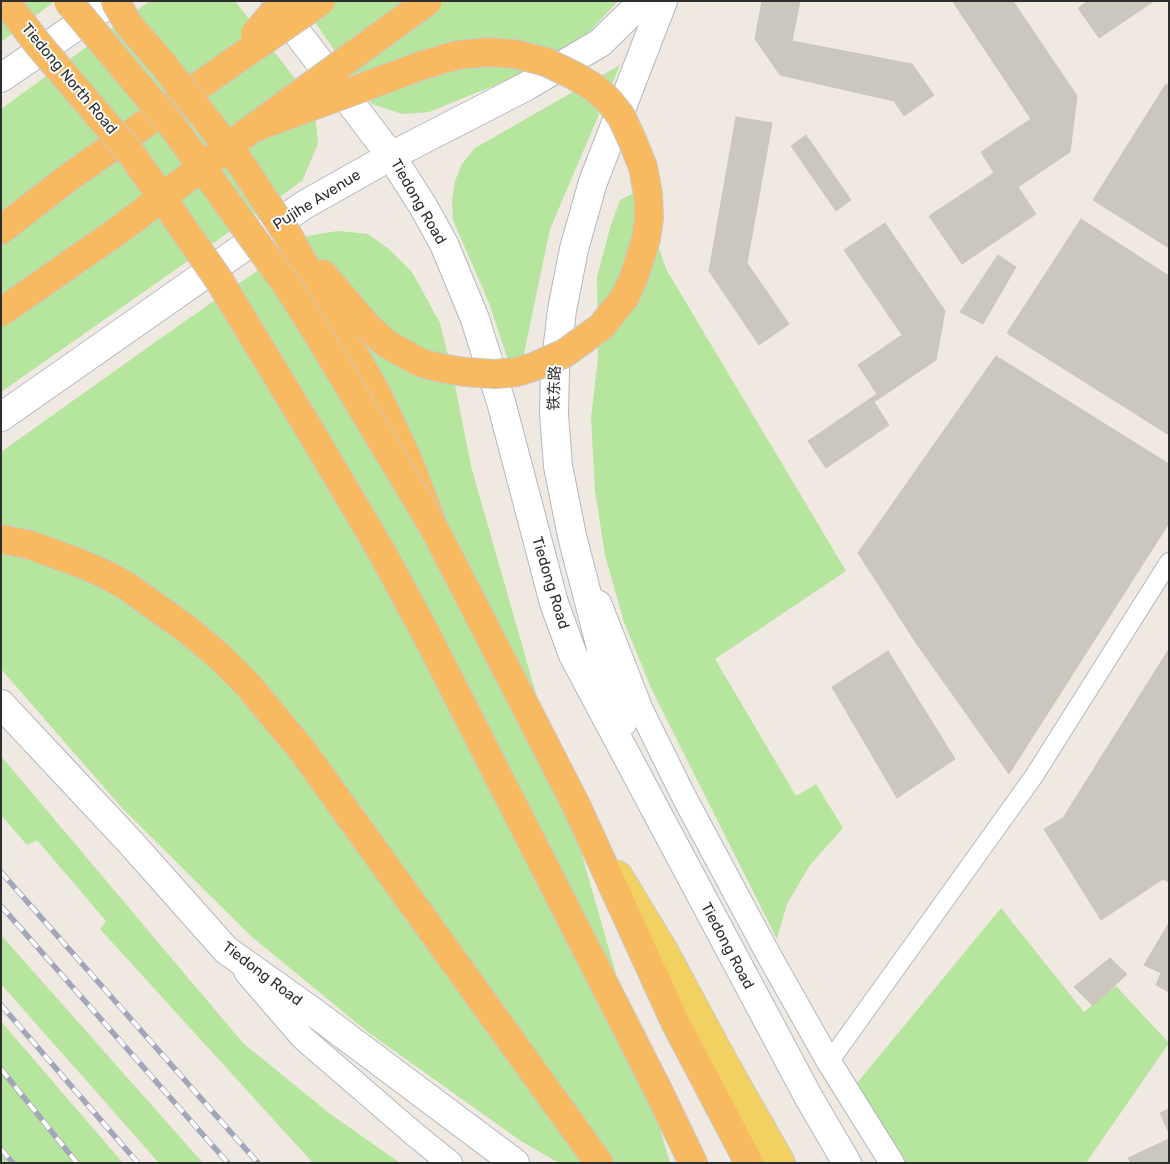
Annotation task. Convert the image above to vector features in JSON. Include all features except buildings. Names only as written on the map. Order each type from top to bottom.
[{"type":"highway","name":"Tiedong North Road","points":[[5,1],[38,44],[133,156],[219,280],[384,556],[654,1083],[693,1163]]},
{"type":"highway","points":[[68,1],[173,127],[288,287],[434,528],[576,805],[675,1022],[749,1163]]},
{"type":"highway","points":[[105,1],[129,24],[162,63],[241,164],[289,237],[378,396],[407,458],[434,528]]},
{"type":"highway","points":[[114,1],[129,24]]},
{"type":"highway","points":[[230,64],[284,1]]},
{"type":"highway","points":[[1,230],[68,178],[321,1]]},
{"type":"highway","points":[[1,312],[118,230],[253,128],[428,1]]},
{"type":"highway","points":[[1,21],[38,44]]},
{"type":"highway","points":[[253,128],[423,65],[458,54],[488,52],[515,54],[546,62],[575,76],[595,88],[609,101],[621,116],[633,142],[643,167],[648,194],[650,218],[646,240],[625,297],[601,327],[565,354],[517,372],[495,374],[441,368],[420,362],[387,344],[367,326],[289,237]]},
{"type":"highway","points":[[1,210],[68,178]]},
{"type":"highway","points":[[1,539],[38,548],[107,575],[156,606],[188,630],[220,657],[247,684],[302,750],[497,1020],[593,1157]]},
{"type":"main road","points":[[576,805],[664,951],[781,1163]]},
{"type":"street","points":[[1,78],[114,1]]},
{"type":"street","name":"Tiedong Road","points":[[273,1],[391,156],[423,206],[444,244],[475,319],[501,402],[554,603],[573,655],[800,1080],[847,1163]]},
{"type":"street","name":"Pujihe Avenue","points":[[1,417],[304,205],[391,156],[525,87],[600,44],[643,1]]},
{"type":"street","name":"铁东路","points":[[641,781],[602,652],[572,536],[558,466],[554,414],[555,369],[562,310],[574,248],[593,182],[663,1]]},
{"type":"street","points":[[572,536],[642,710],[684,798],[829,1062],[892,1163]]},
{"type":"street","points":[[829,1062],[1034,776],[1169,562]]},
{"type":"street","name":"Tiedong Road","points":[[1,704],[132,843],[226,950],[316,1014],[515,1163]]},
{"type":"street","points":[[226,950],[303,1038],[450,1163]]},
{"type":"green space","points":[[1,1],[55,1],[1,42]]},
{"type":"green space","points":[[150,1],[235,1],[314,103],[318,144],[302,181],[1,392],[1,109]]},
{"type":"green space","points":[[300,1],[618,1],[579,43],[520,75],[429,112],[402,114],[372,104]]},
{"type":"green space","points":[[620,65],[550,229],[517,387],[489,303],[453,220],[452,200],[455,181],[462,164],[475,148]]},
{"type":"green space","points":[[640,190],[666,269],[846,571],[715,659],[796,796],[816,784],[843,828],[810,865],[787,904],[777,939],[652,690],[624,622],[605,555],[595,491],[591,417],[598,359],[597,277],[610,228],[620,200]]},
{"type":"green space","points":[[338,231],[368,234],[390,250],[412,272],[440,323],[452,370],[471,466],[670,1163],[559,1163],[521,1141],[369,1033],[251,936],[123,809],[1,669],[1,452],[307,236]]},
{"type":"green space","points":[[1,756],[243,1043],[329,1113],[400,1163],[313,1163],[100,929],[106,921],[37,840],[27,845],[1,815]]},
{"type":"green space","points":[[1001,908],[1084,1012],[1116,986],[1169,1043],[1086,1163],[903,1163],[853,1088]]},
{"type":"green space","points":[[1,935],[203,1163],[159,1163],[1,984]]},
{"type":"green space","points":[[1,1022],[4,1025],[123,1163],[1,1163]]},
{"type":"railway","points":[[1,872],[258,1163]]},
{"type":"railway","points":[[1,906],[228,1163]]},
{"type":"railway","points":[[1,1005],[138,1163]]},
{"type":"railway","points":[[1,1069],[77,1163]]},
{"type":"railway","points":[[1,1149],[13,1163]]}]
